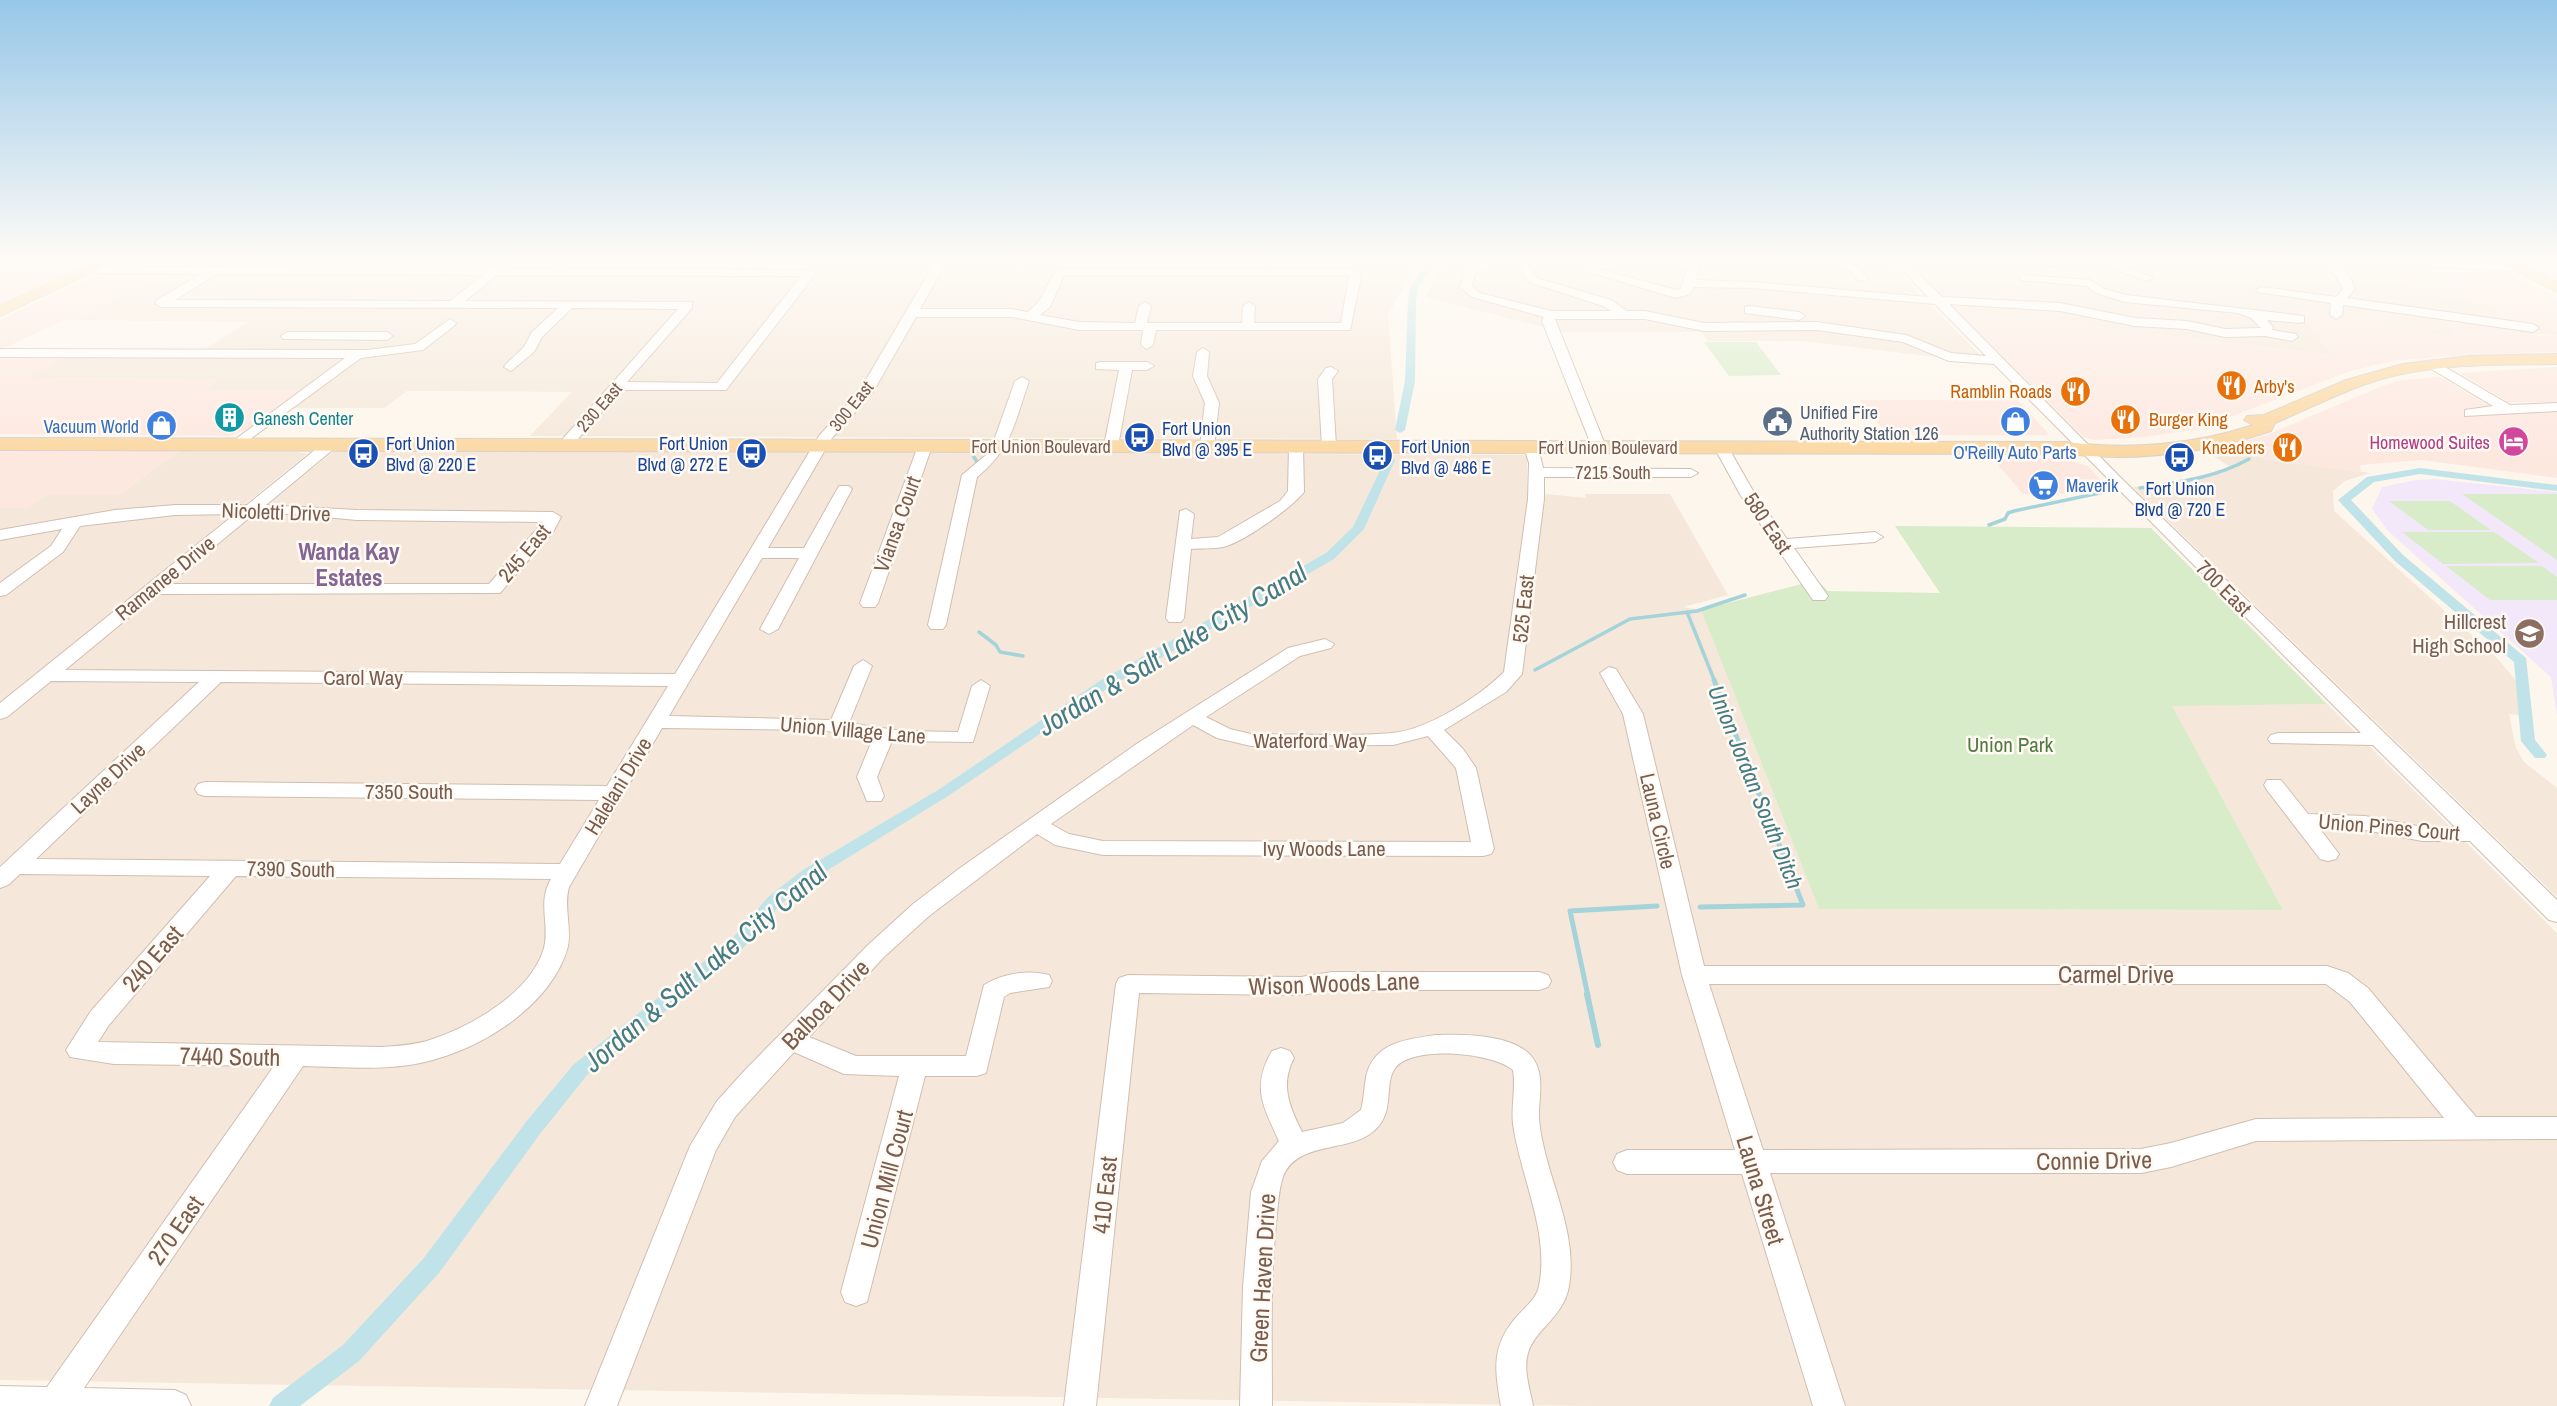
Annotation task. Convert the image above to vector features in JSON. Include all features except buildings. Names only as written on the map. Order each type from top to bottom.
[{"type":"main road","name":"Fort Union Boulevard","points":[[0,444],[2083,448],[2100,452],[2122,452],[2195,446],[2265,427],[2266,420],[2366,379],[2433,364],[2557,359]]},
{"type":"street","points":[[406,358],[450,323]]},
{"type":"street","points":[[511,367],[530,349],[536,335],[549,323]]},
{"type":"street","name":"230 East","points":[[565,445],[673,323]]},
{"type":"street","points":[[618,386],[721,387],[771,323]]},
{"type":"street","name":"300 East","points":[[821,446],[836,423],[866,392],[906,323]]},
{"type":"street","points":[[1054,323],[1145,327],[1346,327],[1347,323]]},
{"type":"street","points":[[1145,323],[1147,345]]},
{"type":"street","points":[[1248,323],[1248,327]]},
{"type":"street","points":[[1549,323],[1599,447]]},
{"type":"street","points":[[1682,323],[1703,327],[1817,326],[1906,339],[1949,357],[1998,361]]},
{"type":"street","points":[[1812,323],[1817,326]]},
{"type":"street","name":"700 East","points":[[1960,323],[2083,448],[2557,914]]},
{"type":"street","points":[[2159,323],[2225,333],[2265,332],[2292,337]]},
{"type":"street","points":[[2262,323],[2266,327],[2265,332]]},
{"type":"street","points":[[2482,323],[2533,328]]},
{"type":"street","points":[[1048,332],[1059,324]]},
{"type":"street","points":[[1906,339],[1912,334],[1907,325]]},
{"type":"street","points":[[287,336],[387,336]]},
{"type":"street","points":[[313,354],[338,336]]},
{"type":"street","points":[[0,353],[357,355],[419,347]]},
{"type":"street","points":[[1203,352],[1200,376],[1212,402],[1207,446]]},
{"type":"street","points":[[238,444],[357,355]]},
{"type":"street","points":[[2433,364],[2507,409]]},
{"type":"street","points":[[1101,366],[1147,366]]},
{"type":"street","points":[[1111,446],[1126,366]]},
{"type":"street","points":[[1329,446],[1325,379],[1331,371]]},
{"type":"street","points":[[937,625],[971,475],[991,458],[999,446],[1023,381]]},
{"type":"street","points":[[2470,413],[2557,407]]},
{"type":"street","name":"Ramanee Drive","points":[[0,713],[331,444]]},
{"type":"street","name":"Halelani Drive","points":[[382,1057],[415,1054],[451,1042],[505,1012],[526,995],[543,974],[555,951],[557,932],[553,902],[567,872],[821,446]]},
{"type":"street","name":"Viansa Court","points":[[869,603],[925,446]]},
{"type":"street","points":[[1183,544],[1222,542],[1286,503],[1296,492],[1296,446]]},
{"type":"street","name":"525 East","points":[[1432,729],[1499,688],[1513,674],[1535,515],[1536,472],[1531,447]]},
{"type":"street","name":"580 East","points":[[1721,447],[1749,496],[1819,596]]},
{"type":"street","name":"7215 South","points":[[1536,472],[1691,473]]},
{"type":"street","points":[[769,629],[844,489]]},
{"type":"street","name":"Nicoletti Drive","points":[[0,535],[146,511],[293,509],[357,515],[553,517]]},
{"type":"street","points":[[1175,618],[1186,514]]},
{"type":"street","name":"245 East","points":[[151,589],[494,589],[547,529],[553,517]]},
{"type":"street","points":[[0,591],[57,549],[75,522]]},
{"type":"street","points":[[1782,544],[1875,537]]},
{"type":"street","points":[[758,553],[809,553]]},
{"type":"street","name":"Balboa Drive","points":[[601,1406],[705,1146],[726,1109],[791,1040],[876,951],[921,910],[1192,717],[1294,652],[1325,645]]},
{"type":"street","points":[[838,726],[863,666]]},
{"type":"street","name":"Launa Circle","points":[[1609,673],[1633,714],[1694,975]]},
{"type":"street","name":"Carol Way","points":[[45,676],[682,680]]},
{"type":"street","name":"Layne Drive","points":[[7,873],[216,676]]},
{"type":"street","name":"Union Village Lane","points":[[656,722],[838,726],[884,734],[966,738],[981,686]]},
{"type":"street","name":"Waterford Way","points":[[1192,717],[1224,734],[1251,740],[1371,741],[1403,737],[1432,729]]},
{"type":"street","name":"Ivy Woods Lane","points":[[1037,825],[1063,840],[1103,848],[1483,849],[1466,768],[1456,753],[1432,729]]},
{"type":"street","points":[[874,796],[867,777],[884,734]]},
{"type":"street","points":[[2278,739],[2378,739]]},
{"type":"street","name":"Union Pines Court","points":[[2274,785],[2328,854]]},
{"type":"street","name":"7350 South","points":[[205,789],[614,793]]},
{"type":"street","name":"Union Pines Court","points":[[2304,821],[2365,823],[2422,834],[2475,834]]},
{"type":"street","name":"7390 South","points":[[7,873],[229,869],[567,872]]},
{"type":"street","name":"240 East","points":[[79,1050],[100,1018],[229,869]]},
{"type":"street","name":"Carmel Drive","points":[[1694,975],[2327,975],[2339,979],[2360,995],[2469,1128]]},
{"type":"street","name":"Launa Street","points":[[1694,975],[1829,1406]]},
{"type":"street","points":[[791,1040],[844,1064],[977,1066],[993,992],[999,986],[1040,981]]},
{"type":"street","name":"Wison Woods Lane","points":[[1128,984],[1301,986],[1332,981],[1539,981]]},
{"type":"street","name":"410 East","points":[[1080,1406],[1128,984]]},
{"type":"street","points":[[1281,1058],[1275,1067],[1272,1089],[1294,1145],[1349,1132],[1366,1123],[1377,1106],[1382,1066],[1387,1059],[1402,1050],[1421,1046],[1488,1046],[1503,1049],[1516,1056],[1527,1072],[1526,1123],[1547,1209],[1555,1262],[1554,1287],[1549,1302],[1516,1340],[1512,1350],[1510,1362],[1517,1406]]},
{"type":"street","name":"7440 South","points":[[79,1050],[114,1054],[382,1057]]},
{"type":"street","name":"270 East","points":[[55,1403],[295,1057]]},
{"type":"street","name":"Union Mill Court","points":[[856,1292],[915,1066]]},
{"type":"street","name":"Connie Drive","points":[[1627,1162],[2141,1161],[2188,1152],[2218,1139],[2256,1130],[2557,1128]]},
{"type":"street","name":"Green Haven Drive","points":[[1256,1406],[1259,1248],[1267,1180],[1273,1165],[1294,1145]]},
{"type":"street","points":[[0,1402],[175,1406]]},
{"type":"shaded area","points":[[0,323],[58,323],[0,350]]},
{"type":"shaded area","points":[[247,323],[1389,323],[1397,439],[530,436],[572,392],[407,391],[384,408],[278,408],[203,390],[218,379],[29,378],[68,355],[191,358]]},
{"type":"shaded area","points":[[1526,323],[1948,323],[1988,363],[1802,341],[1708,341],[1702,332],[1562,332]]},
{"type":"shaded area","points":[[1969,323],[2061,323],[2331,355],[2307,323],[2370,323],[2452,337],[2449,323],[2459,323],[2539,336],[2557,335],[2557,352],[2392,361],[2350,371],[2199,429],[2143,437],[2094,440],[2084,437]]},
{"type":"shaded area","points":[[2061,323],[2307,323],[2332,355]]},
{"type":"shaded area","points":[[2367,323],[2539,323],[2557,332],[2557,335],[2451,331],[2453,337]]},
{"type":"shaded area","points":[[2534,323],[2557,323],[2557,332]]},
{"type":"shaded area","points":[[0,355],[68,355],[31,378],[219,379],[205,390],[302,390],[250,428],[230,436],[0,434]]},
{"type":"shaded area","points":[[2557,367],[2557,402],[2508,402],[2460,373]]},
{"type":"shaded area","points":[[2440,377],[2504,414],[2557,411],[2557,478],[2422,460],[2360,465],[2361,472],[2263,459],[2233,444],[2264,436],[2385,385],[2402,380]]},
{"type":"shaded area","points":[[1860,400],[2018,400],[2048,433],[1887,435]]},
{"type":"shaded area","points":[[2233,444],[2263,459],[2370,473],[2345,481],[2333,491],[2334,511],[2497,658],[2518,683],[2519,715],[2509,714],[2516,748],[2524,762],[2557,788],[2557,897],[2133,487],[2208,477],[2233,469],[2208,452]]},
{"type":"shaded area","points":[[335,450],[1527,455],[1527,492],[1586,498],[1585,494],[1670,494],[1728,595],[1683,607],[1701,610],[1819,909],[2283,910],[2171,705],[2327,704],[2557,933],[2557,1406],[1591,1406],[0,1380],[0,508],[27,508],[46,495],[119,495],[179,451],[307,454],[90,630],[111,631]]},
{"type":"shaded area","points":[[0,451],[179,451],[119,495],[46,495],[27,508],[0,508]]},
{"type":"shaded area","points":[[1992,458],[2060,458],[2088,466],[2113,493],[2023,494]]},
{"type":"shaded area","name":"Hillcrest High School","points":[[2434,479],[2557,492],[2557,715],[2551,677],[2388,531],[2372,509],[2382,487]]},
{"type":"green space","points":[[1704,342],[1756,342],[1781,375],[1729,376]]},
{"type":"green space","points":[[2462,494],[2557,494],[2557,560]]},
{"type":"green space","points":[[2389,501],[2450,501],[2491,530],[2428,530]]},
{"type":"green space","name":"Union Park","points":[[1895,526],[2151,528],[2327,704],[2172,706],[2283,910],[1819,909],[1701,610],[1817,580],[1828,591],[1940,593]]},
{"type":"green space","points":[[2402,532],[2494,532],[2539,563],[2443,564]]},
{"type":"green space","points":[[2446,566],[2542,566],[2557,577],[2557,600],[2490,600]]},
{"type":"waterway","name":"Jordan & Salt Lake City Canal","points":[[1400,430],[1410,381],[1411,323]]},
{"type":"waterway","points":[[974,457],[977,462]]},
{"type":"waterway","points":[[2140,488],[2210,475],[2249,459]]},
{"type":"waterway","name":"Jordan & Salt Lake City Canal","points":[[281,1406],[351,1353],[431,1266],[533,1128],[580,1070],[737,944],[775,900],[809,874],[943,793],[1103,685],[1330,556],[1358,529],[1390,460]]},
{"type":"waterway","points":[[2540,755],[2528,741],[2521,661],[2399,558],[2344,500],[2371,479],[2420,471],[2557,488]]},
{"type":"waterway","points":[[1989,525],[2005,519],[2008,513],[2014,511],[2109,491]]},
{"type":"waterway","points":[[1687,612],[1745,595]]},
{"type":"waterway","points":[[1535,670],[1630,619],[1687,612]]},
{"type":"waterway","name":"Union Jordan South Ditch","points":[[1687,612],[1715,682]]},
{"type":"waterway","points":[[979,632],[996,645],[1000,652],[1023,656]]},
{"type":"waterway","name":"Union Jordan South Ditch","points":[[1700,907],[1803,905],[1714,680]]},
{"type":"waterway","name":"Union Jordan South Ditch","points":[[1588,996],[1570,911],[1657,906]]},
{"type":"waterway","name":"Union Jordan South Ditch","points":[[1587,994],[1598,1045]]},
{"type":"place","name":"Arby's","points":[[2231,386]]},
{"type":"place","name":"Ramblin Roads","points":[[2075,391]]},
{"type":"place","name":"Ganesh Center","points":[[230,418]]},
{"type":"place","name":"Burger King","points":[[2126,419]]},
{"type":"place","name":"Unified Fire Authority Station 126","points":[[1777,422]]},
{"type":"place","name":"O'Reilly Auto Parts","points":[[2015,422]]},
{"type":"place","name":"Vacuum World","points":[[162,426]]},
{"type":"place","name":"Fort Union Blvd @ 395 E","points":[[1139,438]]},
{"type":"place","name":"Homewood Suites","points":[[2513,442]]},
{"type":"place","name":"Kneaders","points":[[2288,447]]},
{"type":"place","name":"Fort Union Blvd @ 220 E","points":[[363,453]]},
{"type":"place","name":"Fort Union Blvd @ 272 E","points":[[751,453]]},
{"type":"place","name":"Fort Union Blvd @ 486 E","points":[[1378,456]]},
{"type":"place","name":"Fort Union Blvd @ 720 E","points":[[2180,457]]},
{"type":"place","name":"Maverik","points":[[2043,485]]},
{"type":"place","name":"Hillcrest High School","points":[[2529,633]]},
{"type":"district","name":"Wanda Kay Estates","points":[[349,564]]}]
